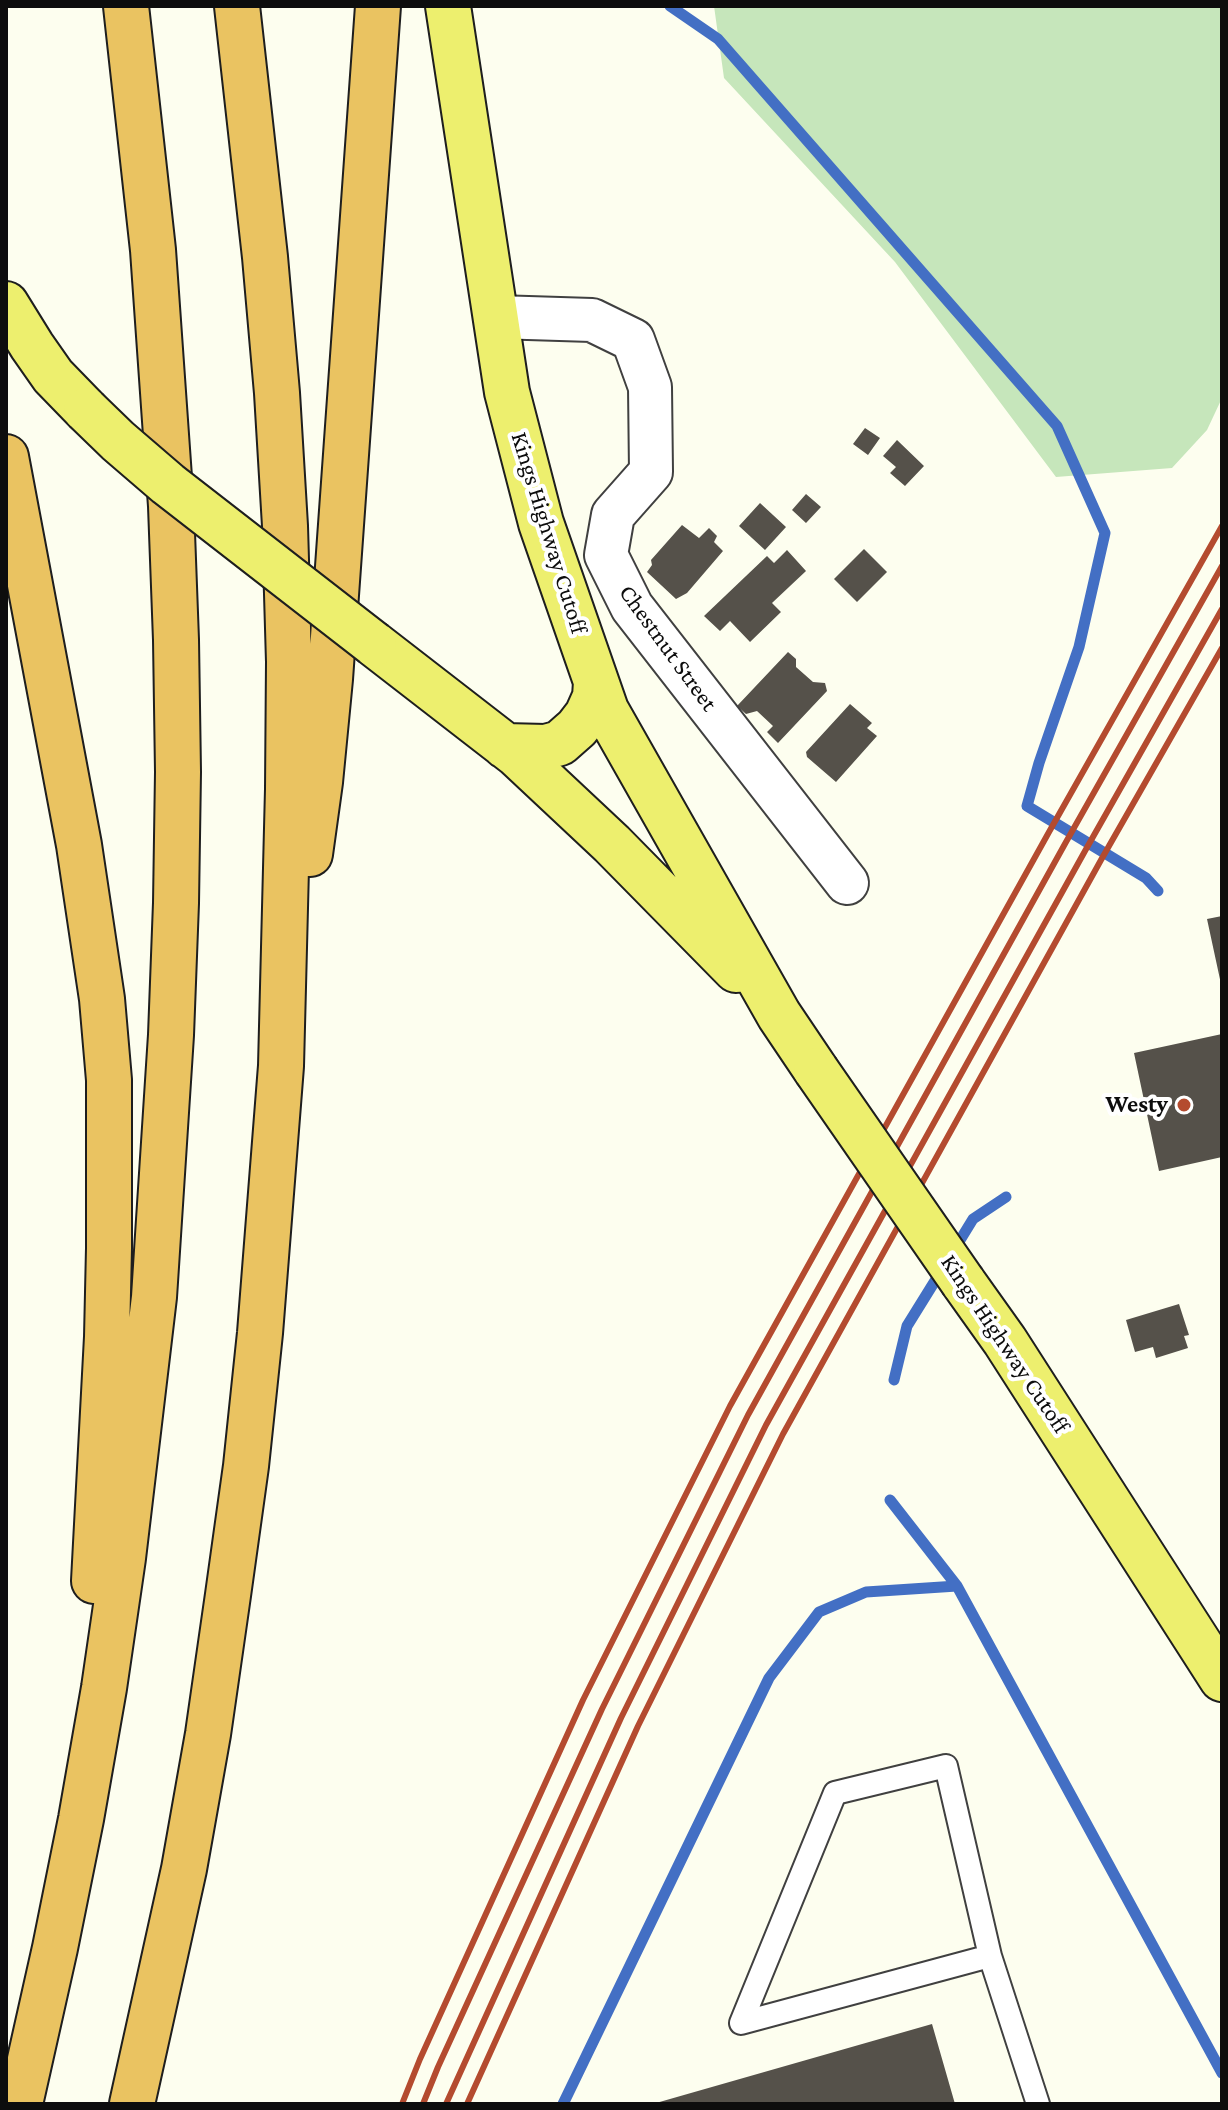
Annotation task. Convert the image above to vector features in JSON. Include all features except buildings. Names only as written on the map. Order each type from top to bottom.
[{"type":"highway","points":[[20,2104],[81,1819],[123,1558],[154,1297],[169,1064],[178,772],[171,506],[153,250],[126,6]]},
{"type":"highway","points":[[132,2104],[184,1869],[226,1611],[260,1333],[281,1066],[289,662],[285,526],[268,287],[237,6]]},
{"type":"highway","points":[[281,1066],[326,724],[378,6]]},
{"type":"highway","points":[[6,457],[79,845],[102,999],[109,1080],[107,1337],[81,1819]]},
{"type":"main road","name":"Kings Highway Cutoff","points":[[448,6],[507,392],[541,523],[606,710],[779,1015],[1005,1341],[1222,1679]]},
{"type":"main road","name":"Kings Highway Cutoff","points":[[6,304],[53,376],[118,441],[168,484],[505,746],[612,844],[779,1015]]},
{"type":"main road","points":[[505,746],[546,747],[560,743],[587,715],[595,697],[596,682]]},
{"type":"street","name":"Chestnut Street","points":[[496,317],[592,320],[633,340],[650,387],[651,472],[613,515],[606,555],[632,607],[847,883]]},
{"type":"lane","points":[[990,1956],[741,2023],[835,1793],[946,1766],[990,1956],[1038,2104]]},
{"type":"green space","points":[[714,6],[1222,6],[1222,398],[1207,430],[1172,468],[1056,477],[895,262],[724,78]]},
{"type":"waterway","points":[[670,6],[718,39],[1057,426],[1105,533],[1079,647],[1027,806],[1146,878],[1158,891]]},
{"type":"waterway","points":[[954,1250],[973,1219],[1006,1197]]},
{"type":"waterway","points":[[894,1380],[907,1326],[943,1268]]},
{"type":"waterway","points":[[890,1500],[957,1586],[1222,2073]]},
{"type":"waterway","points":[[563,2104],[769,1678],[819,1612],[866,1592],[957,1586]]},
{"type":"railway","points":[[402,2104],[583,1700],[730,1406],[1222,526]]},
{"type":"railway","points":[[423,2104],[602,1709],[748,1415],[1222,566]]},
{"type":"railway","points":[[446,2104],[621,1718],[766,1425],[1222,609]]},
{"type":"railway","points":[[467,2104],[638,1726],[783,1434],[1222,648]]},
{"type":"place","name":"Westy","points":[[1184,1105]]}]
